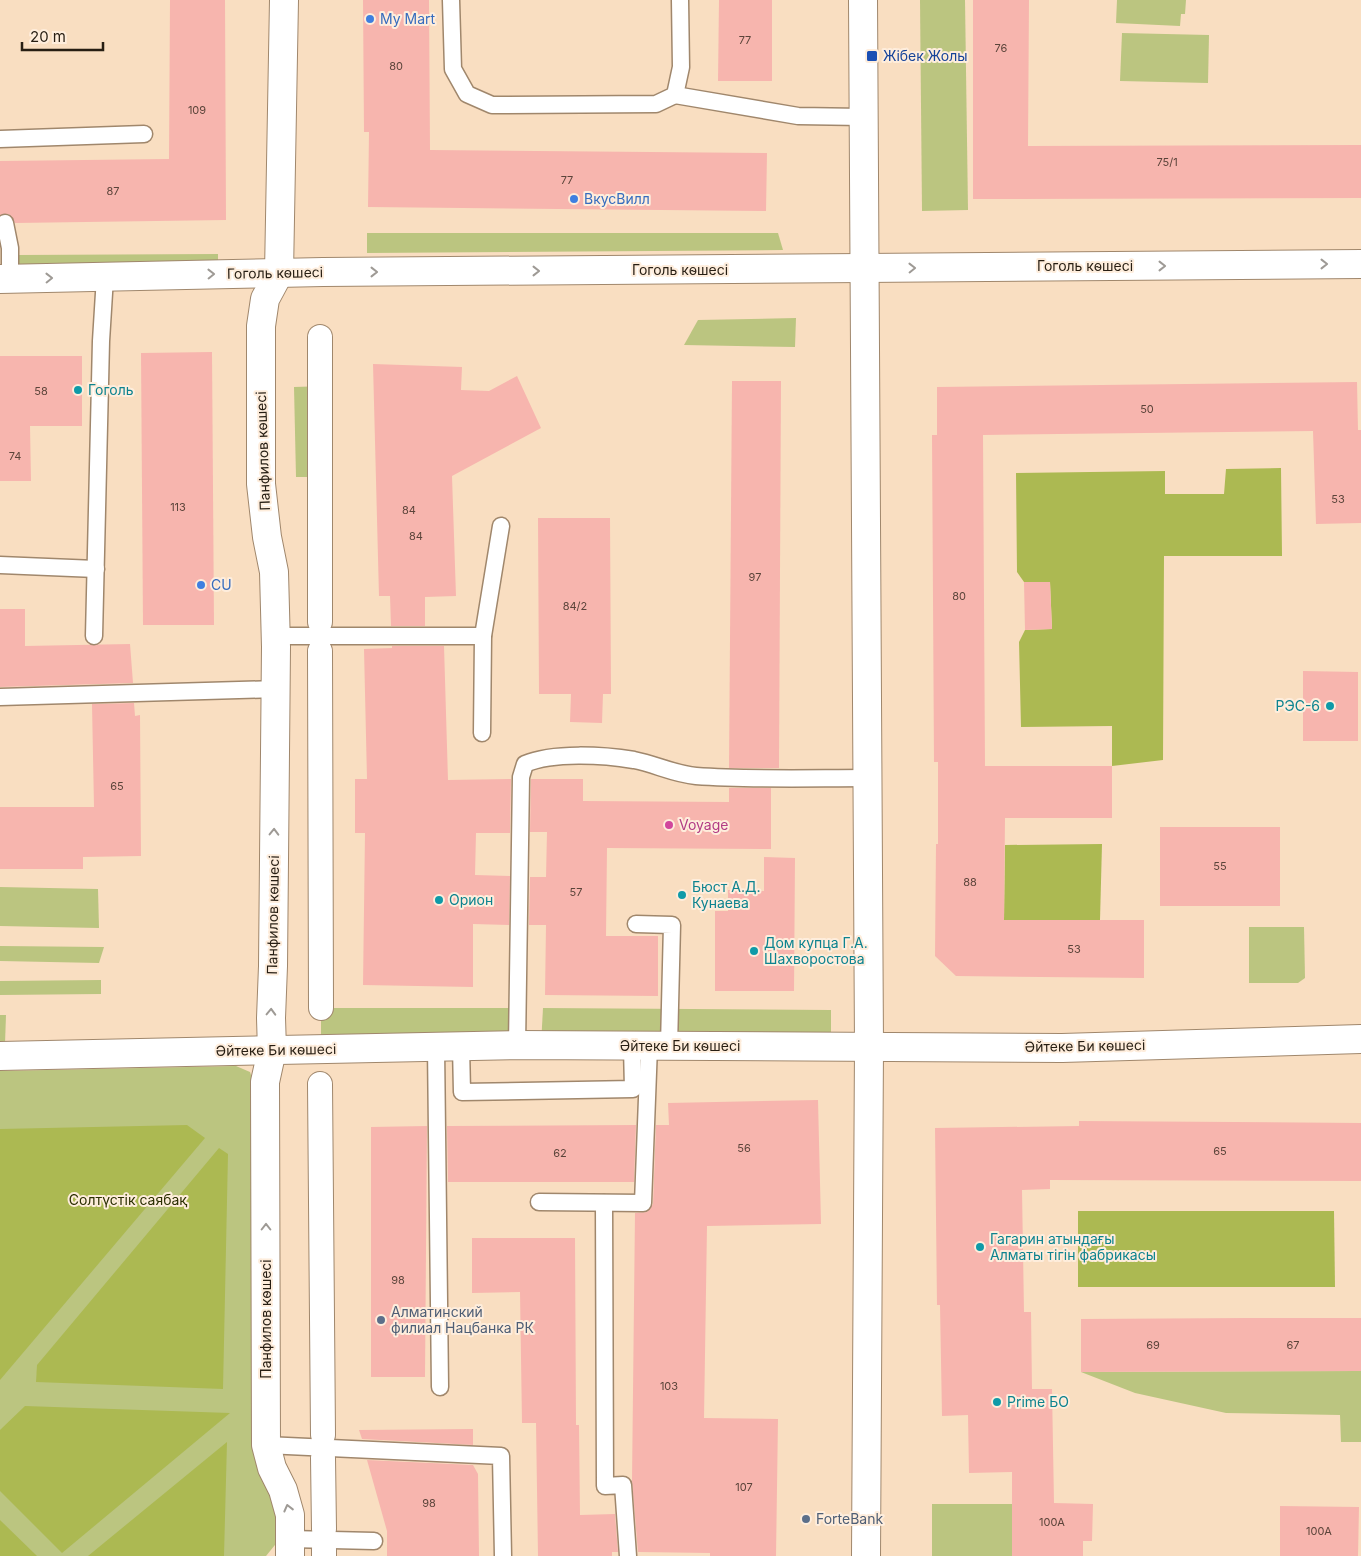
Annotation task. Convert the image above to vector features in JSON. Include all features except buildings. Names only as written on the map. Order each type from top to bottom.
[{"type":"street","points":[[279,273],[284,0]]},
{"type":"street","points":[[863,0],[863,268],[869,1047],[866,1556]]},
{"type":"street","name":"Гоголь көшесі","points":[[5,279],[279,273],[1361,264]]},
{"type":"street","name":"Панфилов көшесі","points":[[279,273],[265,299],[261,338],[261,484],[267,537],[274,572],[276,636],[272,1050],[265,1082],[266,1445],[272,1468],[283,1490],[290,1515],[290,1548]]},
{"type":"street","points":[[320,337],[320,622]]},
{"type":"street","points":[[320,651],[321,1008]]},
{"type":"street","name":"Әйтеке Би көшесі","points":[[0,1056],[517,1044],[1062,1048],[1361,1039]]},
{"type":"street","points":[[320,1084],[324,1545]]},
{"type":"lane","points":[[451,0],[453,69],[467,94],[492,105],[656,104],[675,96],[798,116],[863,117]]},
{"type":"lane","points":[[675,96],[681,67],[680,0]]},
{"type":"lane","points":[[0,139],[144,134]]},
{"type":"lane","points":[[5,223],[10,248],[5,279]]},
{"type":"lane","points":[[94,636],[101,341],[105,277]]},
{"type":"lane","points":[[482,733],[483,636],[501,526]]},
{"type":"lane","points":[[0,565],[96,569]]},
{"type":"lane","points":[[276,636],[483,636]]},
{"type":"lane","points":[[0,697],[276,689]]},
{"type":"lane","points":[[517,1044],[521,777],[525,764],[535,760],[578,756],[635,761],[659,769],[696,776],[867,778]]},
{"type":"lane","points":[[539,1202],[643,1203],[650,1046],[672,925],[636,924]]},
{"type":"lane","points":[[449,1046],[462,1092],[633,1089],[650,1046]]},
{"type":"lane","points":[[440,1387],[449,1046]]},
{"type":"lane","points":[[604,1202],[604,1486],[623,1485],[628,1556]]},
{"type":"lane","points":[[266,1445],[501,1456],[503,1556]]},
{"type":"lane","points":[[290,1548],[374,1541]]},
{"type":"green space","points":[[920,0],[965,0],[968,210],[922,211]]},
{"type":"green space","points":[[1117,0],[1186,0],[1185,14],[1181,14],[1180,26],[1116,23]]},
{"type":"green space","points":[[1122,33],[1209,35],[1208,83],[1120,81]]},
{"type":"green space","points":[[367,233],[778,233],[783,250],[367,253]]},
{"type":"green space","points":[[218,254],[218,265],[18,266],[18,255]]},
{"type":"green space","points":[[796,318],[795,347],[684,345],[698,320]]},
{"type":"green space","points":[[327,386],[329,477],[296,477],[294,387]]},
{"type":"green space","points":[[1281,468],[1282,556],[1164,556],[1163,760],[1112,766],[1112,726],[1021,727],[1019,642],[1025,630],[1052,629],[1050,582],[1024,582],[1017,572],[1016,473],[1165,471],[1165,494],[1224,494],[1226,469]]},
{"type":"green space","points":[[1102,844],[1100,920],[1004,920],[1005,845]]},
{"type":"green space","points":[[0,887],[98,889],[99,928],[0,926]]},
{"type":"green space","points":[[1249,927],[1304,927],[1305,978],[1298,983],[1249,983]]},
{"type":"green space","points":[[0,946],[104,947],[99,963],[0,961]]},
{"type":"green space","points":[[101,980],[101,994],[0,995],[0,981]]},
{"type":"green space","points":[[321,1008],[516,1008],[517,1045],[321,1050]]},
{"type":"green space","points":[[543,1008],[831,1010],[831,1046],[541,1045]]},
{"type":"green space","points":[[0,1015],[6,1015],[5,1044],[0,1044]]},
{"type":"green space","name":"Солтүстік саябақ","points":[[236,1066],[250,1072],[256,1089],[279,1540],[266,1556],[0,1556],[0,1071]]},
{"type":"green space","points":[[187,1125],[205,1138],[0,1380],[0,1129]]},
{"type":"green space","points":[[219,1148],[228,1154],[223,1389],[36,1382],[37,1365]]},
{"type":"green space","points":[[1078,1211],[1334,1211],[1335,1287],[1078,1287]]},
{"type":"green space","points":[[1361,1371],[1361,1442],[1341,1442],[1340,1415],[1226,1413],[1135,1393],[1081,1372]]},
{"type":"green space","points":[[25,1406],[230,1413],[62,1553],[0,1491],[0,1430]]},
{"type":"green space","points":[[227,1442],[224,1556],[88,1556]]},
{"type":"green space","points":[[932,1504],[1012,1504],[1012,1556],[932,1556]]},
{"type":"green space","points":[[0,1520],[37,1556],[0,1556]]},
{"type":"place","name":"My Mart","points":[[370,19]]},
{"type":"place","name":"Жібек Жолы","points":[[872,56]]},
{"type":"place","name":"ВкусВилл","points":[[574,199]]},
{"type":"place","name":"Гоголь","points":[[78,390]]},
{"type":"place","name":"CU","points":[[201,585]]},
{"type":"place","name":"РЭС-6","points":[[1330,706]]},
{"type":"place","name":"Voyage","points":[[669,825]]},
{"type":"place","name":"Бюст А.Д. Кунаева","points":[[682,895]]},
{"type":"place","name":"Орион","points":[[439,900]]},
{"type":"place","name":"Дом купца Г.А. Шахворостова","points":[[754,951]]},
{"type":"place","name":"Гагарин атындағы Алматы тігін фабрикасы","points":[[980,1247]]},
{"type":"place","name":"Алматинский филиал Нацбанка РК","points":[[381,1320]]},
{"type":"place","name":"Prime БО","points":[[997,1402]]},
{"type":"place","name":"ForteBank","points":[[806,1519]]}]
